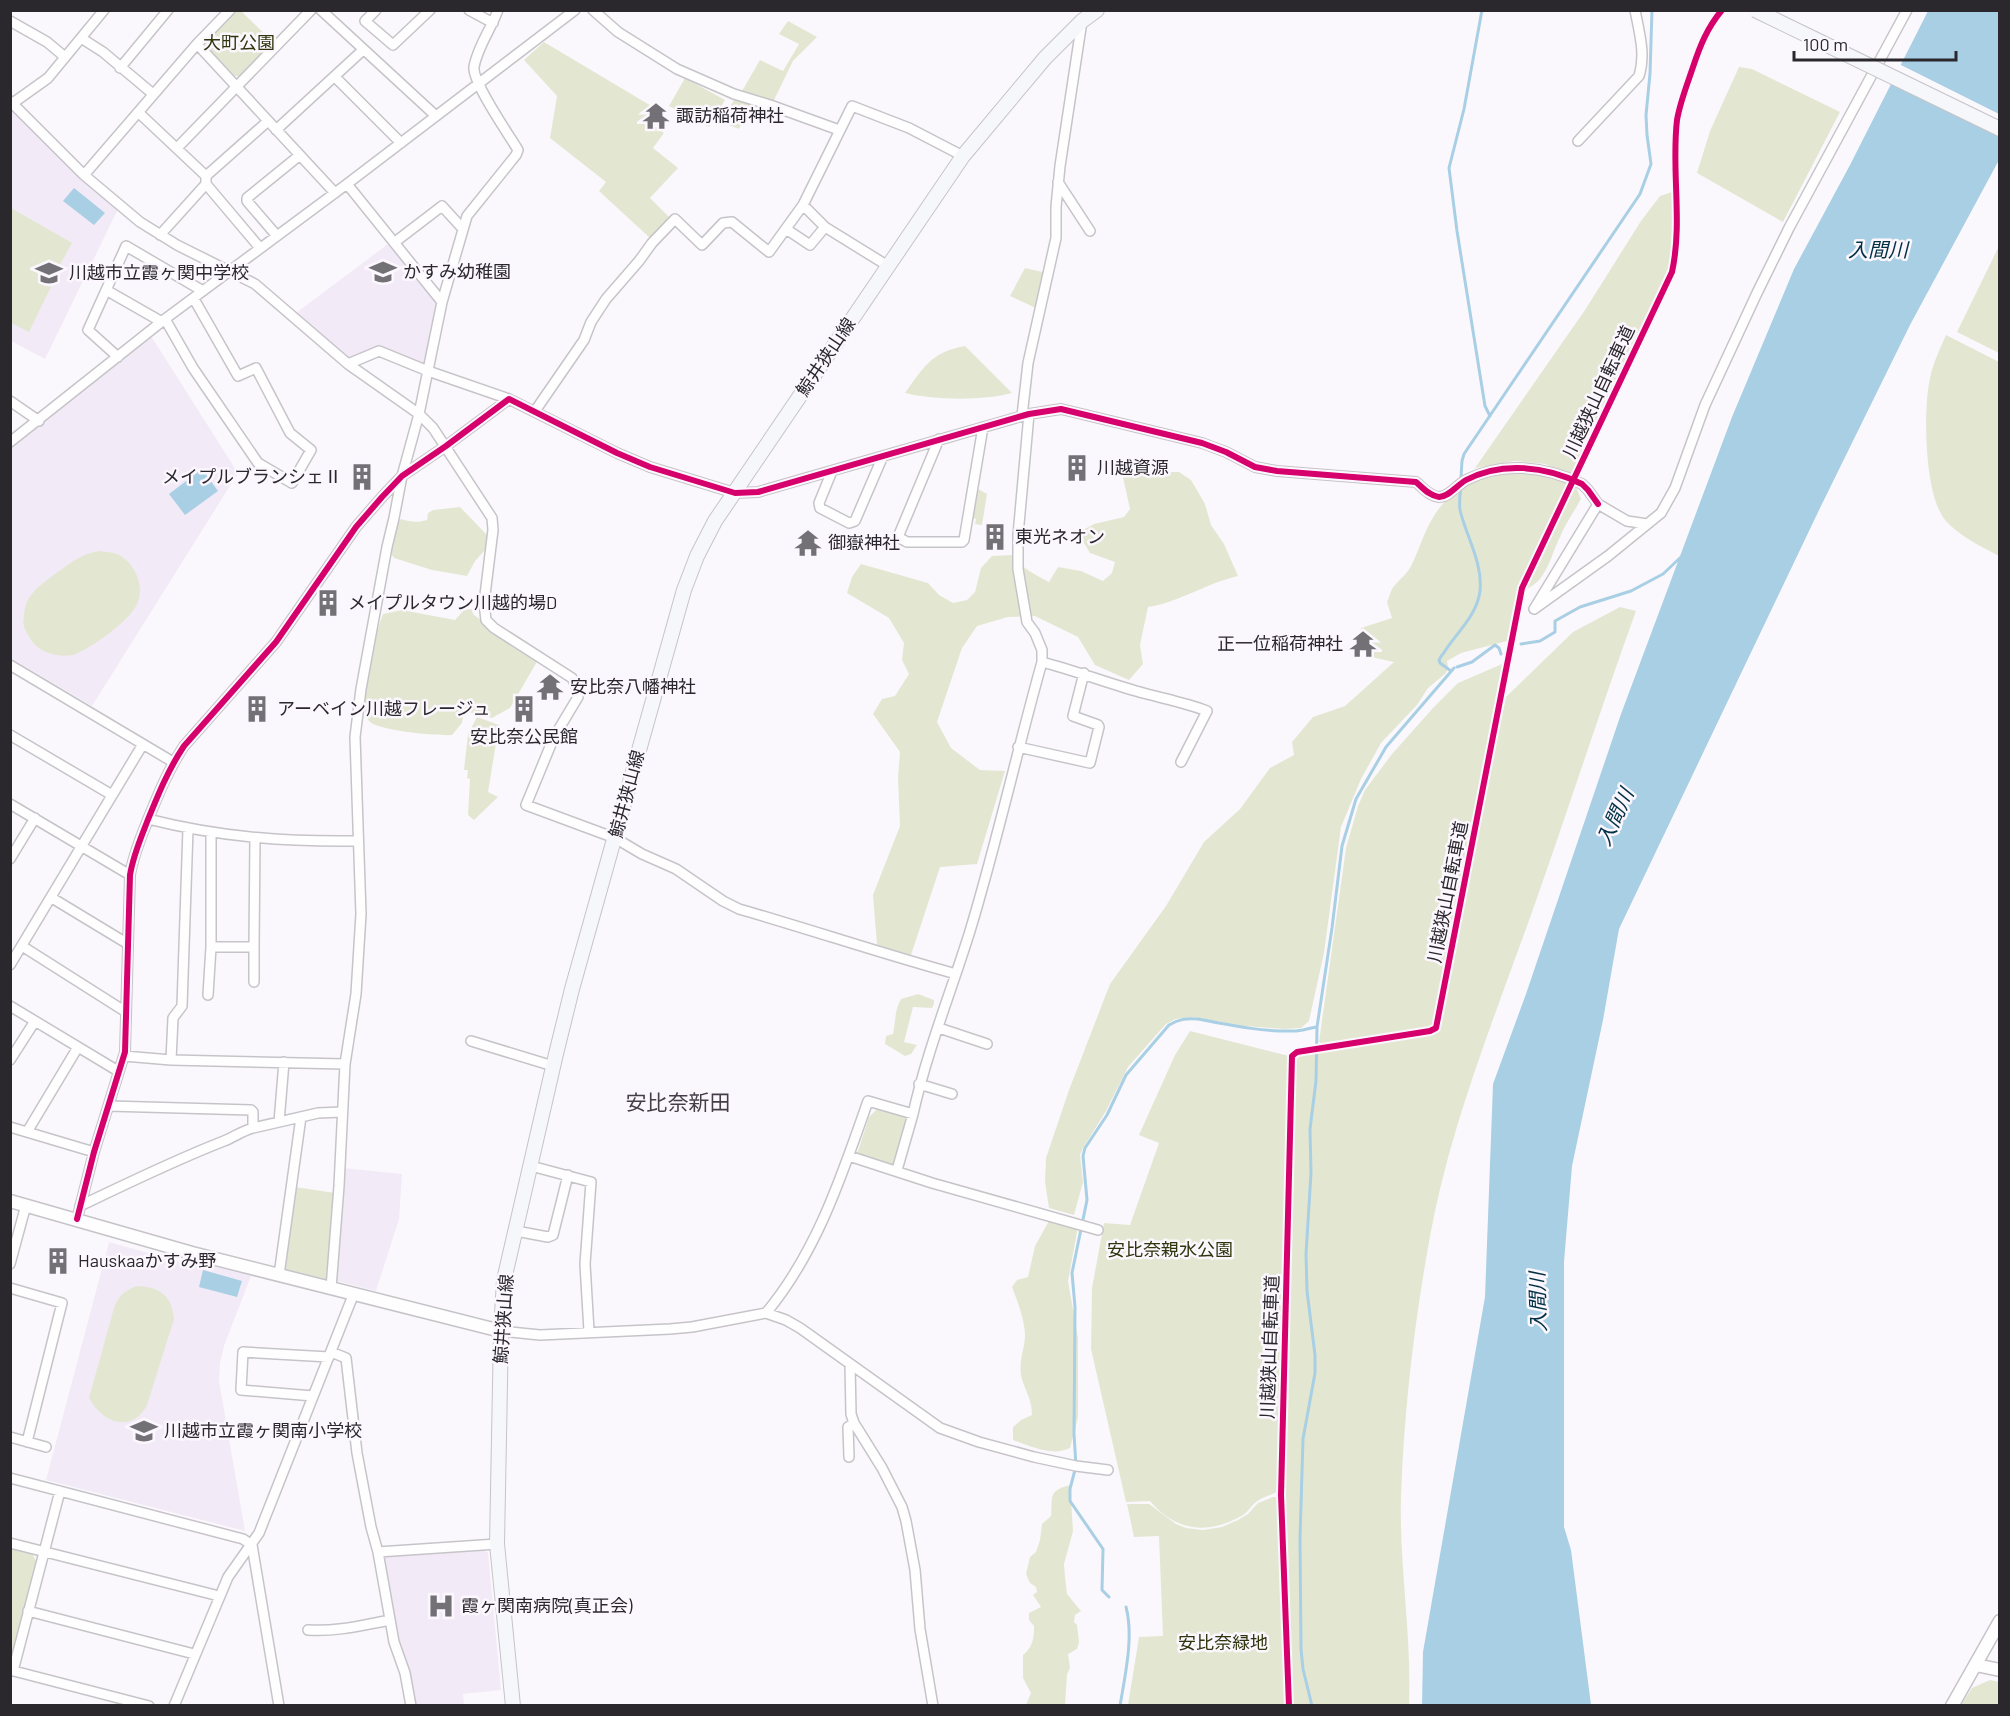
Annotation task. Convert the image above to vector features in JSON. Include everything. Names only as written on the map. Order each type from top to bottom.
[{"type":"main road","name":"鯨井狭山線","points":[[513,1706],[497,1544],[504,1280],[553,1066],[684,590],[697,556],[715,521],[963,156],[1045,58],[1082,21],[1097,10]]},
{"type":"main road","points":[[1755,10],[2000,129]]},
{"type":"street","points":[[104,10],[48,78],[11,102],[84,175],[132,215],[160,235],[255,285],[348,364],[419,414],[433,428],[492,518],[493,530],[484,603],[486,620],[494,628],[572,678],[577,688],[578,697],[554,737],[526,805],[615,838],[642,854],[676,868],[723,902],[739,909],[956,974]]},
{"type":"street","points":[[120,68],[168,10]]},
{"type":"street","points":[[84,175],[197,44],[230,10]]},
{"type":"street","points":[[177,148],[311,10]]},
{"type":"street","points":[[321,10],[436,116]]},
{"type":"street","points":[[376,10],[364,21],[393,45],[430,10]]},
{"type":"street","points":[[469,10],[493,23]]},
{"type":"street","points":[[331,1288],[345,1064],[356,994],[360,925],[355,777],[356,725],[387,547],[402,476],[419,414],[442,302],[467,216],[518,150],[478,84],[474,71],[476,59],[498,10]]},
{"type":"street","points":[[10,442],[203,291],[575,10]]},
{"type":"street","points":[[593,10],[618,32],[677,69],[734,94],[839,130]]},
{"type":"street","points":[[1578,141],[1639,76],[1642,51],[1635,10]]},
{"type":"street","points":[[1598,504],[1534,609],[1661,513],[1675,488],[1705,405],[1761,284],[1906,10]]},
{"type":"street","points":[[10,21],[46,42],[64,57]]},
{"type":"street","points":[[897,1170],[920,1084],[991,859],[1018,747],[1042,662],[1042,650],[1035,633],[1027,622],[1018,569],[1018,535],[1029,363],[1056,238],[1058,182],[1082,21]]},
{"type":"street","points":[[81,38],[103,52],[153,94]]},
{"type":"street","points":[[197,44],[335,193]]},
{"type":"street","points":[[276,130],[363,50]]},
{"type":"street","points":[[335,77],[401,143]]},
{"type":"street","points":[[535,411],[584,340],[591,322],[606,298],[675,219],[702,245],[723,223],[732,222],[769,252],[803,205],[852,106],[909,128],[963,156]]},
{"type":"street","points":[[138,112],[177,148],[206,180],[260,249]]},
{"type":"street","points":[[160,235],[206,180],[268,121]]},
{"type":"street","points":[[277,236],[247,201],[300,155]]},
{"type":"street","points":[[1058,182],[1090,231]]},
{"type":"street","points":[[347,184],[442,302]]},
{"type":"street","points":[[803,205],[825,227],[888,266]]},
{"type":"street","points":[[395,242],[442,206],[463,228]]},
{"type":"street","points":[[786,229],[810,245],[825,227]]},
{"type":"street","points":[[118,357],[88,330],[126,246],[203,291]]},
{"type":"street","points":[[106,290],[164,321],[193,369],[258,463],[292,483],[311,450],[290,433],[256,368],[238,376],[194,299]]},
{"type":"street","points":[[348,364],[379,351],[509,399],[650,467],[735,493],[758,492],[1026,415],[1061,409],[1202,443],[1255,467],[1277,471],[1416,482],[1431,495],[1440,497],[1450,493],[1455,486],[1479,473],[1505,468],[1531,467],[1582,484],[1598,504],[1627,521],[1647,524]]},
{"type":"street","points":[[77,1219],[94,1152],[124,1056],[130,875],[133,856],[173,762],[184,746],[276,642],[356,527],[402,476],[509,399]]},
{"type":"street","points":[[10,401],[39,421]]},
{"type":"street","points":[[939,439],[898,537],[908,542],[962,542],[964,540],[983,427]]},
{"type":"street","points":[[832,471],[819,508],[849,523],[855,521],[883,456]]},
{"type":"street","points":[[1042,662],[1208,711],[1182,762]]},
{"type":"street","points":[[11,667],[173,762]]},
{"type":"street","points":[[1018,747],[1090,763],[1099,727],[1073,716],[1084,673]]},
{"type":"street","points":[[10,735],[112,795]]},
{"type":"street","points":[[10,965],[143,744]]},
{"type":"street","points":[[10,804],[130,875]]},
{"type":"street","points":[[10,859],[35,818]]},
{"type":"street","points":[[148,819],[188,829],[255,838],[292,841],[358,841]]},
{"type":"street","points":[[171,1060],[172,1018],[182,1006],[188,829]]},
{"type":"street","points":[[208,995],[211,947],[211,832]]},
{"type":"street","points":[[254,982],[255,838]]},
{"type":"street","points":[[52,898],[128,944]]},
{"type":"street","points":[[22,946],[126,1012]]},
{"type":"street","points":[[211,947],[254,947]]},
{"type":"street","points":[[10,1006],[118,1071]]},
{"type":"street","points":[[10,1060],[35,1021]]},
{"type":"street","points":[[939,1028],[987,1044]]},
{"type":"street","points":[[471,1041],[553,1066]]},
{"type":"street","points":[[27,1132],[78,1047]]},
{"type":"street","points":[[124,1056],[171,1060],[345,1064]]},
{"type":"street","points":[[279,1122],[284,1062]]},
{"type":"street","points":[[920,1084],[952,1094]]},
{"type":"street","points":[[766,1313],[781,1296],[807,1255],[849,1156],[868,1101],[913,1114]]},
{"type":"street","points":[[109,1106],[251,1110],[253,1128]]},
{"type":"street","points":[[80,1206],[234,1137],[242,1131],[318,1113],[342,1112]]},
{"type":"street","points":[[279,1275],[301,1117]]},
{"type":"street","points":[[10,1127],[94,1152]]},
{"type":"street","points":[[849,1156],[932,1183],[1093,1228]]},
{"type":"street","points":[[531,1166],[591,1182],[585,1264],[590,1331]]},
{"type":"street","points":[[516,1231],[552,1236],[568,1175]]},
{"type":"street","points":[[10,1201],[192,1253],[501,1331],[540,1335],[692,1327],[766,1313],[800,1328],[927,1420],[953,1434],[1034,1457],[1108,1470]]},
{"type":"street","points":[[10,1264],[26,1204]]},
{"type":"street","points":[[10,1288],[62,1303],[27,1442]]},
{"type":"street","points":[[174,1706],[219,1596],[235,1565],[252,1545],[266,1517],[354,1293]]},
{"type":"street","points":[[314,1396],[241,1390],[243,1352],[330,1355],[346,1358],[357,1453],[396,1652],[405,1673],[411,1706]]},
{"type":"street","points":[[850,1364],[851,1414],[854,1423],[882,1468],[902,1507],[906,1521],[915,1570],[933,1706]]},
{"type":"street","points":[[849,1457],[848,1427],[854,1423]]},
{"type":"street","points":[[10,1437],[46,1447]]},
{"type":"street","points":[[10,1478],[243,1539],[252,1545],[279,1706]]},
{"type":"street","points":[[60,1491],[12,1670],[149,1706]]},
{"type":"street","points":[[10,1543],[219,1596]]},
{"type":"street","points":[[378,1552],[497,1544]]},
{"type":"street","points":[[28,1611],[194,1654]]},
{"type":"street","points":[[308,1630],[341,1629],[390,1620]]},
{"type":"street","points":[[1952,1706],[2000,1621]]},
{"type":"street","points":[[1976,1665],[2000,1670]]},
{"type":"shaded area","name":"川越市立霞ヶ関中学校","points":[[10,104],[74,172],[118,209],[45,359],[11,341]]},
{"type":"shaded area","name":"かすみ幼稚園","points":[[392,241],[437,303],[425,365],[379,349],[349,360],[296,313]]},
{"type":"shaded area","points":[[151,336],[238,473],[92,706],[11,658],[11,445]]},
{"type":"shaded area","points":[[343,1168],[402,1174],[399,1219],[376,1291],[337,1281],[334,1278]]},
{"type":"shaded area","name":"川越市立霞ヶ関南小学校","points":[[109,1242],[181,1262],[183,1258],[251,1276],[224,1346],[219,1381],[245,1531],[46,1480]]},
{"type":"shaded area","name":"霞ヶ関南病院(真正会)","points":[[483,1549],[488,1553],[501,1690],[463,1694],[464,1705],[413,1705],[399,1652],[381,1560],[385,1556]]},
{"type":"green space","name":"大町公園","points":[[236,10],[241,11],[274,43],[241,76],[235,76],[206,46],[206,41]]},
{"type":"green space","points":[[788,21],[817,37],[793,61],[773,102],[742,91],[760,60],[783,71],[799,44],[779,34]]},
{"type":"green space","points":[[544,42],[653,107],[644,119],[664,133],[653,148],[678,168],[650,198],[670,218],[650,238],[599,191],[606,182],[550,138],[557,96],[524,60]]},
{"type":"green space","points":[[1739,67],[1752,69],[1840,112],[1783,222],[1697,173],[1710,131]]},
{"type":"green space","points":[[685,78],[725,100],[709,127],[669,106]]},
{"type":"green space","points":[[735,98],[753,103],[739,129],[721,122]]},
{"type":"green space","points":[[1672,192],[1674,226],[1670,271],[1571,475],[1545,464],[1515,461],[1475,468],[1585,310],[1641,221],[1660,196]]},
{"type":"green space","points":[[11,208],[72,243],[49,285],[51,287],[29,332],[11,323]]},
{"type":"green space","points":[[1999,246],[1999,353],[1957,332]]},
{"type":"green space","points":[[1025,268],[1047,273],[1038,309],[1010,296]]},
{"type":"green space","points":[[1946,335],[1999,362],[1999,556],[1957,532],[1946,521],[1933,493],[1927,452],[1926,410],[1930,378]]},
{"type":"green space","points":[[965,346],[1012,393],[958,399],[905,393],[929,362],[944,352]]},
{"type":"green space","points":[[1143,462],[1152,472],[1179,472],[1191,480],[1205,504],[1211,525],[1224,544],[1238,576],[1160,605],[1148,607],[1140,645],[1143,664],[1129,680],[1095,665],[1078,637],[1035,616],[1008,617],[977,626],[962,648],[937,722],[951,748],[980,770],[1005,771],[977,864],[940,867],[911,955],[877,945],[873,895],[900,826],[898,778],[900,752],[873,714],[882,699],[895,696],[909,674],[902,660],[904,643],[889,618],[847,593],[852,577],[861,564],[928,583],[939,595],[953,603],[967,600],[975,592],[981,568],[992,556],[1012,555],[1024,567],[1049,582],[1058,567],[1081,571],[1103,581],[1112,573],[1115,562],[1090,553],[1081,531],[1094,524],[1124,517],[1130,509],[1120,464]]},
{"type":"green space","points":[[1529,472],[1568,482],[1523,576],[1507,641],[1461,653],[1447,661],[1446,673],[1428,688],[1417,705],[1381,743],[1361,779],[1341,827],[1324,953],[1309,1021],[1301,1028],[1284,1029],[1243,1026],[1194,1017],[1176,1019],[1166,1024],[1128,1067],[1106,1111],[1083,1148],[1080,1155],[1083,1182],[1074,1215],[1049,1208],[1045,1182],[1046,1158],[1069,1090],[1110,984],[1166,906],[1204,842],[1240,809],[1270,768],[1294,755],[1292,742],[1313,717],[1345,706],[1394,662],[1371,657],[1372,650],[1357,647],[1361,628],[1392,618],[1387,602],[1391,591],[1410,568],[1428,526],[1449,497],[1460,489],[1485,478]]},
{"type":"green space","points":[[1576,487],[1581,499],[1562,532],[1547,568],[1538,581],[1524,590],[1525,582],[1572,489]]},
{"type":"green space","points":[[978,489],[987,494],[982,525],[975,524],[976,519],[973,518]]},
{"type":"green space","points":[[460,507],[489,537],[488,547],[475,561],[467,576],[432,570],[394,558],[390,552],[396,524],[401,519],[414,522],[423,521],[427,520],[428,513],[433,510]]},
{"type":"green space","points":[[99,551],[119,555],[135,571],[140,591],[133,611],[99,641],[73,655],[52,654],[37,647],[27,633],[23,621],[30,597],[44,583],[71,563],[86,554]]},
{"type":"green space","points":[[1620,607],[1636,611],[1476,1067],[1449,1153],[1429,1242],[1410,1368],[1401,1496],[1409,1653],[1409,1705],[1292,1705],[1284,1538],[1295,1058],[1298,1054],[1306,1052],[1437,1033],[1506,697],[1573,632]]},
{"type":"green space","points":[[471,609],[474,615],[538,660],[510,708],[492,718],[464,711],[462,723],[452,735],[397,730],[370,722],[365,714],[365,686],[371,653],[383,614],[402,610],[455,620],[464,610]]},
{"type":"green space","points":[[1502,664],[1434,1025],[1426,1029],[1322,1044],[1319,1042],[1346,848],[1365,790],[1392,754],[1458,683]]},
{"type":"green space","points":[[477,717],[499,725],[488,792],[498,797],[474,820],[468,815],[470,779],[467,778],[468,770],[464,770],[468,734]]},
{"type":"green space","points":[[918,994],[934,1000],[934,1004],[932,1008],[913,1007],[904,1042],[917,1045],[911,1054],[905,1056],[885,1044],[886,1036],[893,1034],[896,1012],[901,999]]},
{"type":"green space","name":"安比奈親水公園","points":[[1190,1031],[1289,1056],[1277,1492],[1258,1500],[1245,1514],[1218,1526],[1205,1528],[1182,1524],[1171,1519],[1150,1501],[1126,1502],[1091,1349],[1092,1288],[1104,1223],[1130,1225],[1159,1143],[1139,1135],[1175,1055]]},
{"type":"green space","points":[[878,1108],[908,1118],[893,1166],[857,1154],[869,1117]]},
{"type":"green space","points":[[295,1187],[335,1193],[328,1280],[282,1269]]},
{"type":"green space","points":[[1050,1219],[1078,1227],[1068,1281],[1078,1338],[1078,1417],[1070,1448],[1056,1451],[1041,1450],[1013,1440],[1013,1427],[1032,1415],[1031,1403],[1021,1375],[1024,1324],[1012,1287],[1017,1280],[1028,1277],[1035,1246]]},
{"type":"green space","points":[[137,1286],[152,1288],[163,1294],[170,1304],[174,1319],[147,1405],[133,1420],[117,1422],[101,1414],[89,1398],[114,1308],[122,1294]]},
{"type":"green space","points":[[1070,1485],[1073,1531],[1064,1564],[1067,1594],[1081,1611],[1075,1615],[1074,1622],[1077,1625],[1079,1642],[1077,1649],[1068,1654],[1070,1668],[1067,1674],[1065,1705],[1026,1705],[1031,1693],[1023,1678],[1023,1655],[1031,1645],[1034,1630],[1029,1620],[1029,1613],[1041,1607],[1033,1595],[1037,1592],[1036,1587],[1030,1583],[1026,1574],[1030,1557],[1036,1552],[1040,1540],[1042,1524],[1051,1516],[1054,1492]]},
{"type":"green space","name":"安比奈緑地","points":[[1276,1497],[1278,1503],[1286,1705],[1128,1705],[1139,1637],[1163,1636],[1159,1536],[1134,1537],[1127,1504],[1149,1504],[1176,1524],[1203,1530],[1222,1527],[1238,1520],[1248,1514],[1258,1503]]},
{"type":"green space","points":[[11,1548],[32,1553],[36,1561],[11,1658]]},
{"type":"green space","points":[[1990,1680],[1999,1682],[1999,1705],[1961,1705],[1972,1688]]},
{"type":"water","name":"入間川","points":[[1928,11],[1999,11],[1999,160],[1910,325],[1619,929],[1603,1020],[1572,1166],[1564,1262],[1564,1527],[1571,1550],[1591,1705],[1422,1706],[1423,1652],[1485,1297],[1493,1084],[1621,714],[1732,417],[1794,269]]},
{"type":"water","points":[[74,188],[105,213],[94,225],[63,201]]},
{"type":"water","points":[[202,469],[218,491],[185,515],[169,494]]},
{"type":"water","points":[[203,1270],[242,1281],[237,1297],[199,1287]]},
{"type":"pier","points":[[1897,63],[1999,114],[1999,136],[1888,82]]},
{"type":"waterway","points":[[1482,10],[1464,109],[1449,168],[1485,406],[1490,416]]},
{"type":"waterway","points":[[1461,477],[1464,454],[1640,194],[1651,164],[1646,115],[1652,10]]},
{"type":"waterway","points":[[1443,654],[1475,609],[1480,591],[1477,560],[1460,510],[1461,487]]},
{"type":"waterway","points":[[1521,644],[1540,641],[1555,632],[1555,621],[1580,607],[1631,591],[1663,574],[1681,557]]},
{"type":"waterway","points":[[1457,667],[1472,662],[1495,645],[1501,654]]},
{"type":"waterway","points":[[1442,655],[1440,663],[1451,671]]},
{"type":"waterway","points":[[1312,1706],[1303,1669],[1301,1649],[1300,1538],[1303,1439],[1315,1373],[1306,1254],[1311,1173],[1310,1129],[1316,1081],[1317,1027],[1342,846],[1356,799],[1386,747],[1454,668]]},
{"type":"waterway","points":[[1109,1597],[1102,1590],[1103,1549],[1070,1501],[1070,1489],[1076,1466],[1075,1307],[1072,1273],[1087,1200],[1083,1156],[1085,1148],[1107,1115],[1126,1075],[1169,1025],[1183,1019],[1198,1019],[1246,1028],[1282,1031],[1317,1027]]},
{"type":"waterway","points":[[1120,1706],[1129,1643],[1126,1607]]},
{"type":"cycle path","name":"川越狭山自転車道","points":[[1289,1706],[1281,1495],[1292,1056],[1297,1052],[1430,1031],[1436,1028],[1522,588],[1672,272],[1677,234],[1675,158],[1677,120],[1701,44],[1722,10]]},
{"type":"cycle path","points":[[77,1219],[94,1152],[125,1052],[131,868],[159,792],[173,764],[184,746],[276,642],[356,527],[382,497],[402,476],[509,399],[650,467],[735,493],[758,492],[1029,414],[1061,409],[1202,443],[1255,467],[1277,471],[1416,482],[1429,493],[1439,497],[1480,474],[1494,470],[1524,468],[1554,473],[1582,484],[1598,504]]},
{"type":"place","name":"諏訪稲荷神社","points":[[656,116]]},
{"type":"place","name":"かすみ幼稚園","points":[[383,272]]},
{"type":"place","name":"川越市立霞ヶ関中学校","points":[[49,273]]},
{"type":"place","name":"川越資源","points":[[1077,468]]},
{"type":"place","name":"メイプルブランシェⅡ","points":[[362,477]]},
{"type":"place","name":"東光ネオン","points":[[995,537]]},
{"type":"place","name":"御嶽神社","points":[[808,543]]},
{"type":"place","name":"メイプルタウン川越的場D","points":[[328,603]]},
{"type":"place","name":"正一位稲荷神社","points":[[1363,644]]},
{"type":"place","name":"安比奈八幡神社","points":[[550,687]]},
{"type":"place","name":"アーベイン川越フレージュ","points":[[257,709]]},
{"type":"place","name":"安比奈公民館","points":[[524,709]]},
{"type":"place","name":"Hauskaaかすみ野","points":[[58,1261]]},
{"type":"place","name":"川越市立霞ヶ関南小学校","points":[[144,1431]]},
{"type":"place","name":"霞ヶ関南病院(真正会)","points":[[441,1606]]},
{"type":"district","name":"安比奈新田","points":[[678,1103]]}]
